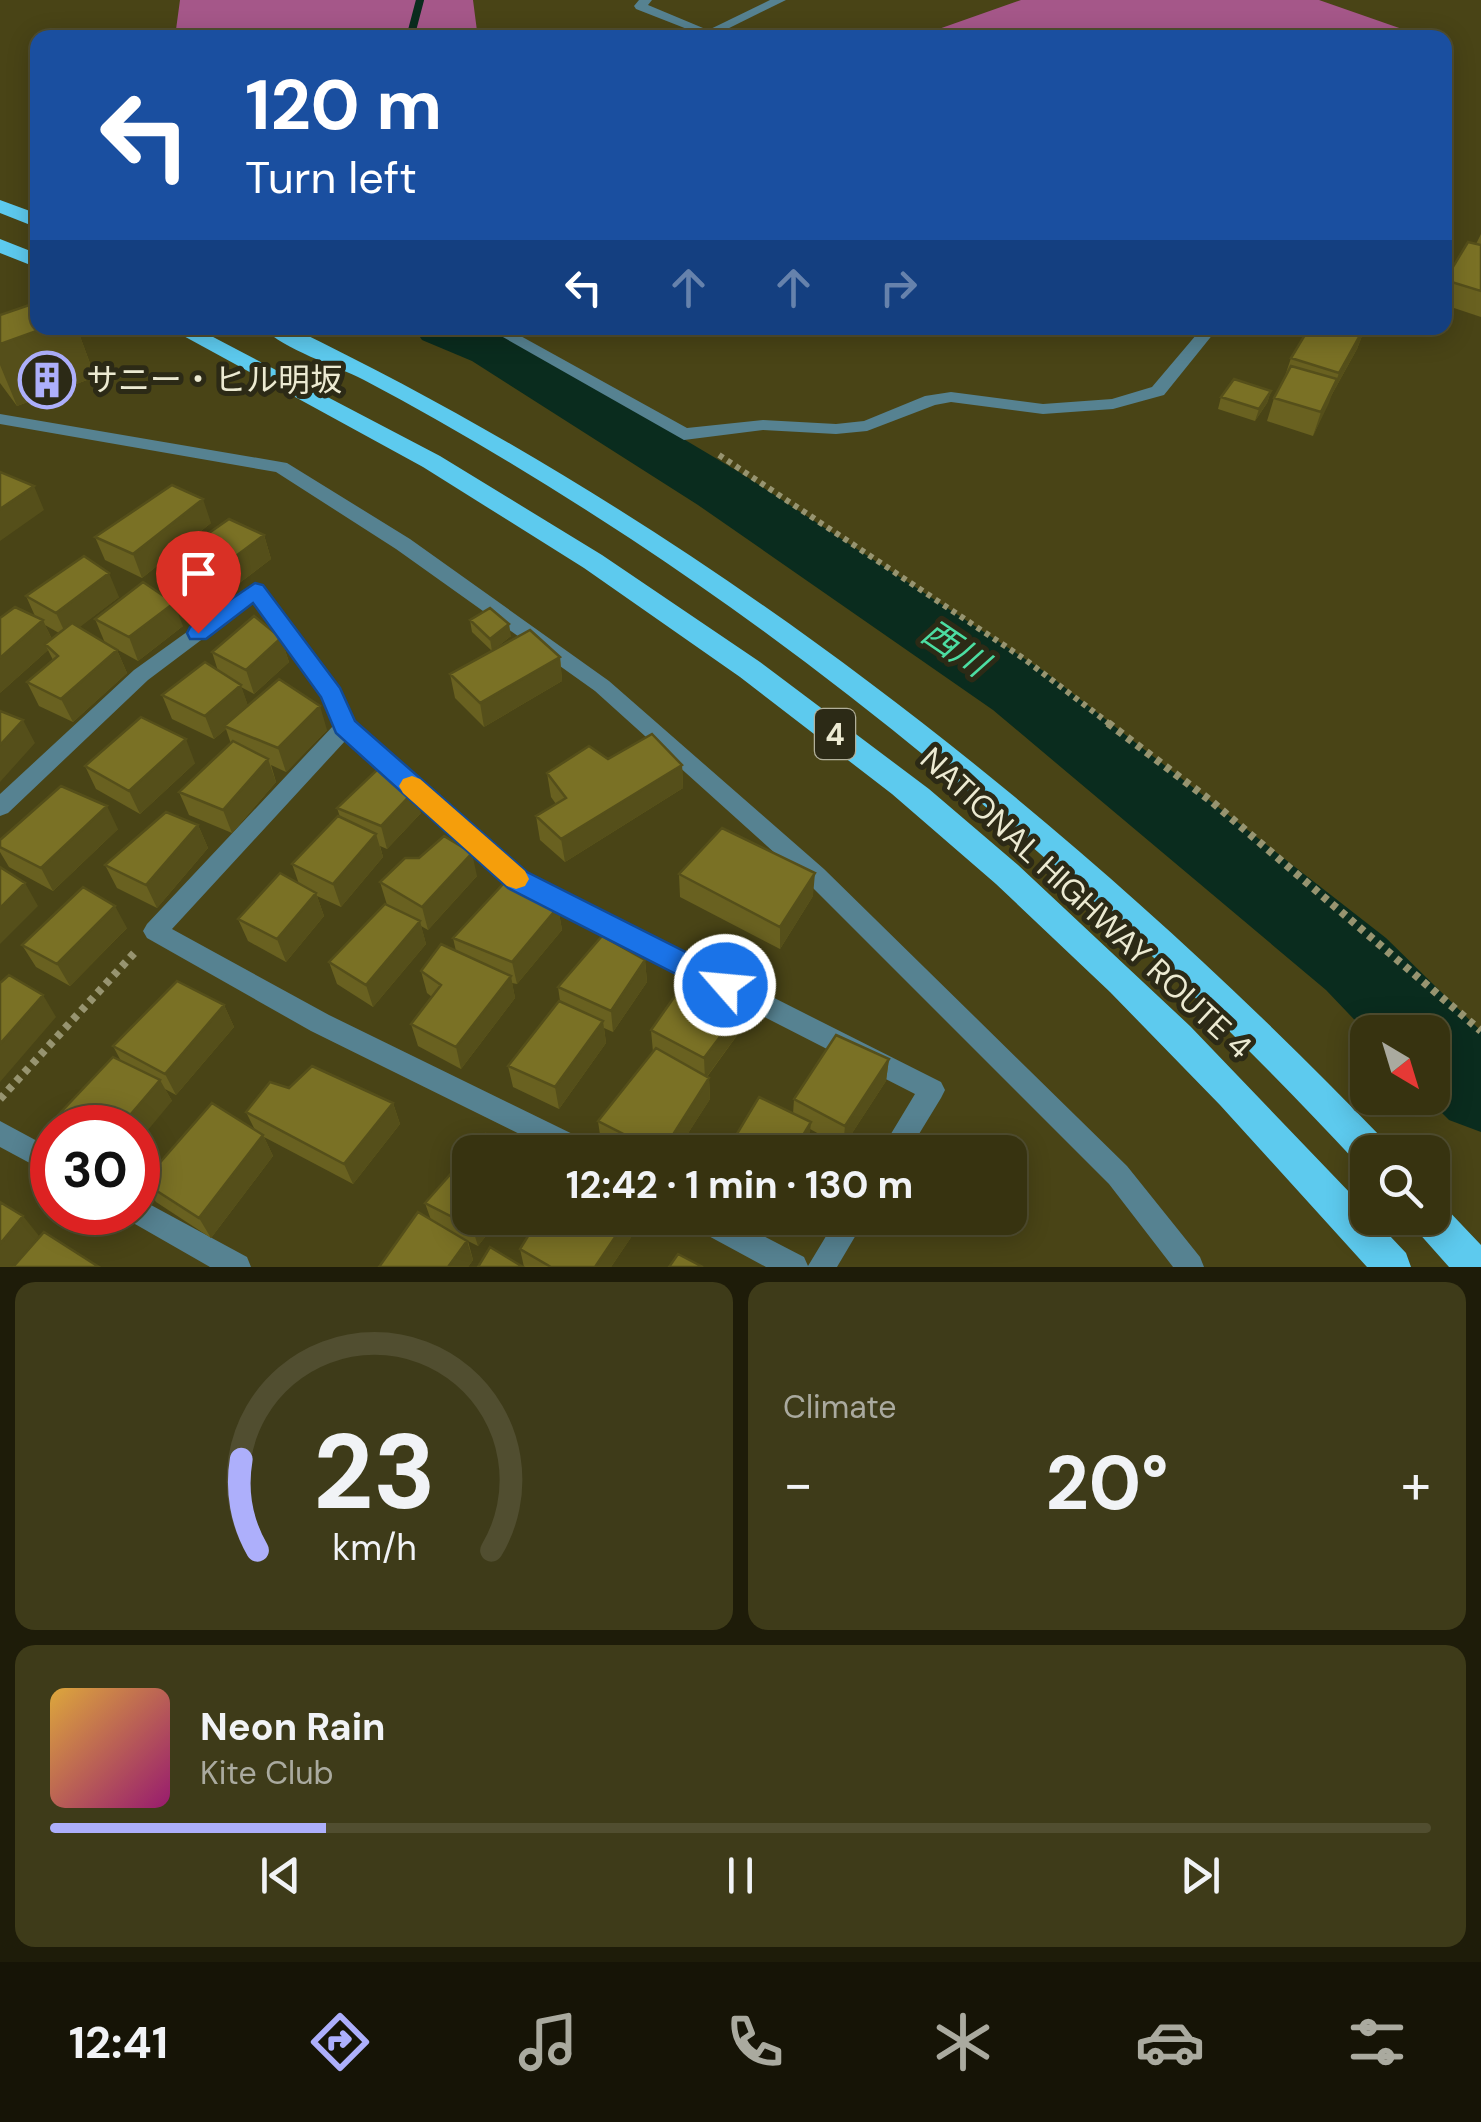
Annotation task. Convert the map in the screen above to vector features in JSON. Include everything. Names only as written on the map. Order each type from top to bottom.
[{"type":"highway","points":[[0,206],[30,219]]},
{"type":"highway","points":[[0,245],[30,258]]},
{"type":"highway","name":"NATIONAL HIGHWAY ROUTE 4","points":[[194,335],[362,420],[618,575],[749,668],[931,808],[1105,966],[1264,1124],[1392,1267]]},
{"type":"highway","name":"NATIONAL HIGHWAY ROUTE 4","points":[[288,335],[436,407],[576,490],[853,682],[1186,964],[1353,1135]]},
{"type":"highway","points":[[1446,1235],[1476,1267]]},
{"type":"street","points":[[646,0],[640,6],[693,30]]},
{"type":"street","points":[[715,30],[780,0]]},
{"type":"street","points":[[507,335],[684,434],[763,424],[836,429],[867,426],[931,400],[952,398],[1043,408],[1080,409],[1113,404],[1158,391],[1204,335]]},
{"type":"street","points":[[0,419],[280,467],[433,566],[602,686],[816,876],[1118,1176],[1190,1267]]},
{"type":"street","points":[[0,807],[141,675],[255,590],[332,694],[345,726],[518,880],[932,1090],[904,1135]]},
{"type":"street","points":[[345,726],[155,931],[320,1023],[547,1135]]},
{"type":"street","points":[[0,1133],[30,1150]]},
{"type":"street","points":[[160,1223],[237,1267]]},
{"type":"street","points":[[734,1235],[794,1267]]},
{"type":"street","points":[[821,1267],[841,1235]]},
{"type":"path","points":[[684,434],[1038,670],[1210,801],[1481,1031]]},
{"type":"path","points":[[0,1099],[155,931]]},
{"type":"shaded area","points":[[180,0],[473,0],[477,30],[176,30]]},
{"type":"shaded area","points":[[1021,0],[1319,0],[1405,30],[936,30]]},
{"type":"building","points":[[1468,242],[1481,245],[1481,291],[1452,282],[1452,268]]},
{"type":"building","points":[[30,305],[30,333],[0,344],[0,315]]},
{"type":"building","points":[[1305,335],[1360,335],[1339,373],[1291,358]]},
{"type":"building","points":[[1291,366],[1337,379],[1321,412],[1274,398]]},
{"type":"building","points":[[1234,379],[1271,391],[1259,409],[1221,397]]},
{"type":"building","points":[[0,472],[34,486],[0,509]]},
{"type":"building","points":[[172,485],[203,499],[133,554],[95,537]]},
{"type":"building","points":[[229,519],[264,535],[205,579],[170,560]]},
{"type":"building","points":[[84,556],[109,573],[56,613],[26,596]]},
{"type":"building","points":[[143,582],[174,603],[129,637],[95,619]]},
{"type":"building","points":[[15,607],[43,620],[0,658],[0,618]]},
{"type":"building","points":[[490,608],[509,624],[490,639],[470,620]]},
{"type":"building","points":[[254,616],[281,638],[246,670],[212,652]]},
{"type":"building","points":[[72,623],[117,650],[61,699],[27,682],[58,656],[45,644]]},
{"type":"building","points":[[530,630],[560,657],[480,703],[450,674]]},
{"type":"building","points":[[205,662],[241,685],[205,716],[162,695]]},
{"type":"building","points":[[279,679],[320,706],[278,748],[224,726]]},
{"type":"building","points":[[0,711],[23,720],[0,745]]},
{"type":"building","points":[[141,717],[186,739],[129,791],[85,766]]},
{"type":"building","points":[[652,734],[682,765],[561,839],[536,816],[566,798],[547,773],[589,746],[608,759]]},
{"type":"building","points":[[233,741],[268,759],[223,810],[179,792]]},
{"type":"building","points":[[379,768],[416,789],[381,826],[337,808]]},
{"type":"building","points":[[61,786],[107,806],[41,868],[0,847],[0,840]]},
{"type":"building","points":[[166,812],[198,825],[146,885],[105,865]]},
{"type":"building","points":[[338,816],[376,834],[333,884],[292,864]]},
{"type":"building","points":[[722,828],[815,873],[780,927],[679,874]]},
{"type":"building","points":[[444,836],[472,853],[422,907],[380,882],[405,858],[419,858]]},
{"type":"building","points":[[0,867],[25,883],[0,908]]},
{"type":"building","points":[[280,873],[316,893],[277,939],[238,919]]},
{"type":"building","points":[[505,882],[558,907],[512,962],[453,938]]},
{"type":"building","points":[[83,887],[115,906],[57,964],[22,945]]},
{"type":"building","points":[[385,904],[420,921],[366,985],[329,962]]},
{"type":"building","points":[[602,936],[645,960],[611,1011],[558,987]]},
{"type":"building","points":[[441,944],[511,976],[456,1047],[411,1024],[441,985],[421,971]]},
{"type":"building","points":[[9,975],[43,995],[0,1044],[0,983]]},
{"type":"building","points":[[177,981],[224,1005],[165,1074],[113,1046]]},
{"type":"building","points":[[720,984],[747,1001],[704,1058],[651,1030],[682,986]]},
{"type":"building","points":[[559,1001],[603,1021],[555,1087],[508,1066]]},
{"type":"building","points":[[836,1035],[889,1059],[845,1126],[794,1099]]},
{"type":"building","points":[[656,1048],[709,1078],[673,1135],[626,1135],[598,1121]]},
{"type":"building","points":[[113,1057],[160,1080],[139,1105],[68,1105]]},
{"type":"building","points":[[312,1066],[393,1103],[344,1164],[246,1112],[270,1082],[289,1088]]},
{"type":"building","points":[[759,1097],[811,1122],[803,1135],[736,1135]]},
{"type":"building","points":[[212,1103],[263,1135],[199,1218],[160,1193],[160,1163]]},
{"type":"building","points":[[452,1172],[452,1217],[425,1203]]},
{"type":"building","points":[[0,1202],[23,1216],[0,1244]]},
{"type":"building","points":[[418,1212],[467,1241],[448,1267],[379,1267]]},
{"type":"building","points":[[41,1235],[49,1235],[99,1267],[13,1267]]},
{"type":"building","points":[[529,1235],[617,1235],[595,1267],[551,1267],[520,1249]]},
{"type":"building","points":[[490,1247],[523,1267],[478,1267]]},
{"type":"building","points":[[678,1254],[703,1267],[669,1267]]},
{"type":"waterway","points":[[412,30],[420,0]]},
{"type":"waterway","name":"西川","points":[[459,335],[492,349],[721,490],[1019,691],[1356,964],[1406,1015]]},
{"type":"waterway","name":"西川","points":[[1450,1060],[1481,1091]]},
{"type":"slow traffic","points":[[412,786],[516,879]]},
{"type":"place","name":"サニー・ヒル明坂","points":[[47,380]]},
{"type":"route","points":[[198,633],[255,590],[332,694],[345,726],[518,880],[725,985]]}]
